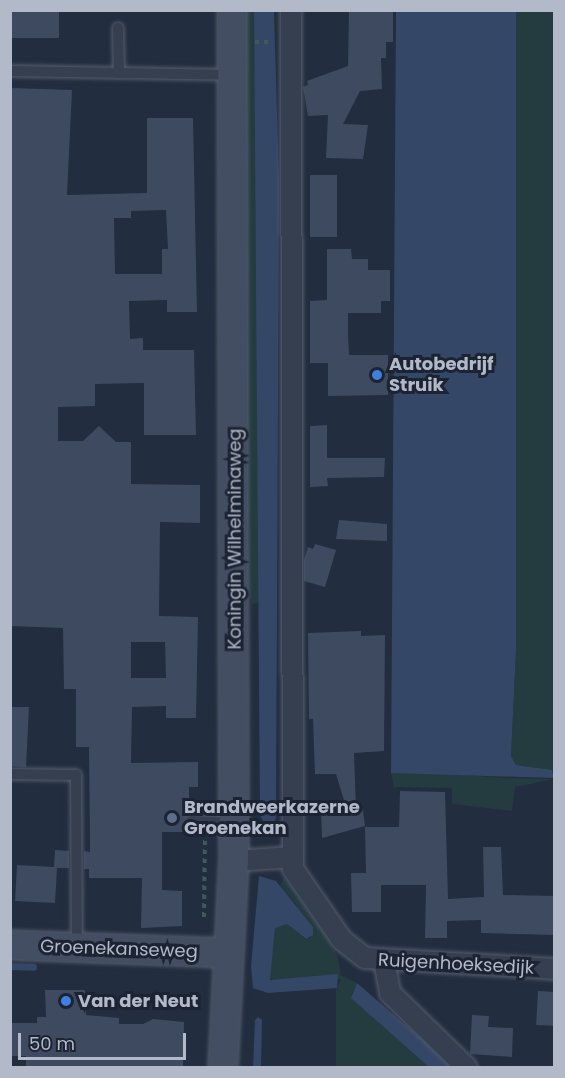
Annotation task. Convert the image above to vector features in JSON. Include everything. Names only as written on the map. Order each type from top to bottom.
[{"type":"main road","name":"Koningin Wilhelminaweg","points":[[223,1068],[215,952],[234,861],[235,823],[232,10]]},
{"type":"main road","name":"Groenekanseweg","points":[[10,945],[77,950],[215,952]]},
{"type":"street","points":[[234,861],[293,857],[291,10]]},
{"type":"street","name":"Ruigenhoeksedijk","points":[[293,857],[293,869],[342,940],[358,955],[384,962],[555,969]]},
{"type":"street","points":[[384,962],[390,993],[467,1068]]},
{"type":"lane","points":[[118,28],[119,73]]},
{"type":"lane","points":[[10,71],[232,75]]},
{"type":"lane","points":[[10,774],[76,775],[77,950]]},
{"type":"lane","points":[[192,821],[235,823]]},
{"type":"path","points":[[247,42],[281,42]]},
{"type":"path","points":[[203,861],[215,952]]},
{"type":"green space","points":[[242,11],[254,11],[261,603],[252,604],[247,580]]},
{"type":"green space","points":[[516,11],[554,11],[554,771],[516,765],[511,756],[516,651]]},
{"type":"green space","points":[[404,771],[554,779],[515,787],[512,811],[452,804],[452,788],[394,787],[391,773]]},
{"type":"green space","points":[[285,878],[326,936],[338,958],[341,975],[357,983],[352,994],[429,1067],[336,1067],[336,990],[341,979],[274,981],[269,977],[275,928],[287,924],[305,939],[310,938],[313,927],[280,885]]},
{"type":"water","points":[[254,11],[274,11],[279,183],[276,819],[272,824],[264,823],[260,815]]},
{"type":"water","points":[[396,11],[516,11],[516,651],[511,756],[516,765],[552,770],[554,778],[391,773]]},
{"type":"water","points":[[259,876],[276,881],[313,927],[313,935],[306,939],[287,924],[275,928],[270,980],[338,974],[337,988],[268,993],[253,988],[251,966]]},
{"type":"water","points":[[357,983],[450,1067],[429,1067],[351,998]]},
{"type":"water","points":[[258,1017],[262,1020],[261,1067],[253,1067],[255,1020]]},
{"type":"building","points":[[10,10],[59,10],[59,38],[10,38]]},
{"type":"building","points":[[349,10],[393,10],[393,42],[386,42],[386,58],[381,58],[382,89],[360,91],[343,124],[368,125],[363,159],[326,158],[328,115],[308,116],[303,87],[308,85],[307,81],[348,66]]},
{"type":"building","points":[[10,88],[72,90],[67,195],[147,193],[147,118],[193,118],[197,312],[167,312],[167,300],[129,301],[130,339],[143,338],[143,350],[194,350],[196,435],[144,435],[144,383],[95,384],[95,406],[58,407],[58,441],[83,441],[99,426],[116,442],[131,442],[131,484],[200,485],[200,523],[160,522],[159,616],[198,617],[196,718],[166,718],[166,706],[132,707],[131,763],[198,762],[198,787],[189,787],[189,814],[185,820],[189,832],[162,832],[162,890],[182,891],[182,926],[141,928],[142,878],[89,878],[89,869],[84,869],[84,851],[90,852],[89,747],[76,747],[76,689],[64,689],[63,628],[10,626]],"holes":[[[166,210],[168,249],[162,249],[162,274],[115,274],[114,218],[131,218],[131,211]],[[131,642],[165,642],[166,678],[131,678]]]},
{"type":"building","points":[[310,175],[337,175],[337,237],[310,237]]},
{"type":"building","points":[[327,249],[351,249],[352,259],[368,259],[368,270],[390,270],[390,301],[381,301],[381,313],[348,313],[349,355],[388,355],[388,395],[328,396],[328,363],[310,363],[310,301],[327,300]]},
{"type":"building","points":[[327,425],[327,458],[385,458],[384,477],[327,478],[328,486],[310,487],[310,426]]},
{"type":"building","points":[[339,520],[387,524],[387,541],[336,539]]},
{"type":"building","points":[[315,544],[336,550],[325,587],[304,581],[304,560],[308,547],[313,549]]},
{"type":"building","points":[[361,631],[361,636],[385,635],[384,751],[354,753],[356,810],[363,810],[365,826],[322,838],[321,810],[347,810],[336,774],[315,774],[313,719],[309,719],[308,633]]},
{"type":"building","points":[[10,707],[29,707],[26,767],[10,766]]},
{"type":"building","points":[[400,791],[445,792],[448,899],[484,897],[483,847],[501,847],[503,895],[555,896],[555,935],[481,933],[481,920],[447,921],[447,938],[425,938],[426,885],[381,885],[381,912],[352,912],[351,873],[366,873],[365,827],[399,827]]},
{"type":"building","points":[[55,850],[69,851],[69,868],[57,868],[55,903],[15,901],[17,865],[54,867]]},
{"type":"building","points":[[45,990],[85,990],[86,1015],[119,1018],[119,1024],[143,1024],[153,1019],[184,1022],[183,1068],[26,1068],[26,1056],[10,1056],[10,1023],[37,1023],[37,1017],[46,1017]]},
{"type":"building","points":[[538,991],[554,992],[553,1026],[536,1025]]},
{"type":"building","points":[[472,1015],[489,1016],[488,1027],[513,1028],[512,1057],[470,1054]]},
{"type":"waterway","points":[[10,966],[33,967]]},
{"type":"place","name":"Autobedrijf Struik","points":[[377,375]]},
{"type":"place","name":"Brandweerkazerne Groenekan","points":[[172,818]]},
{"type":"place","name":"Van der Neut","points":[[66,1001]]}]
